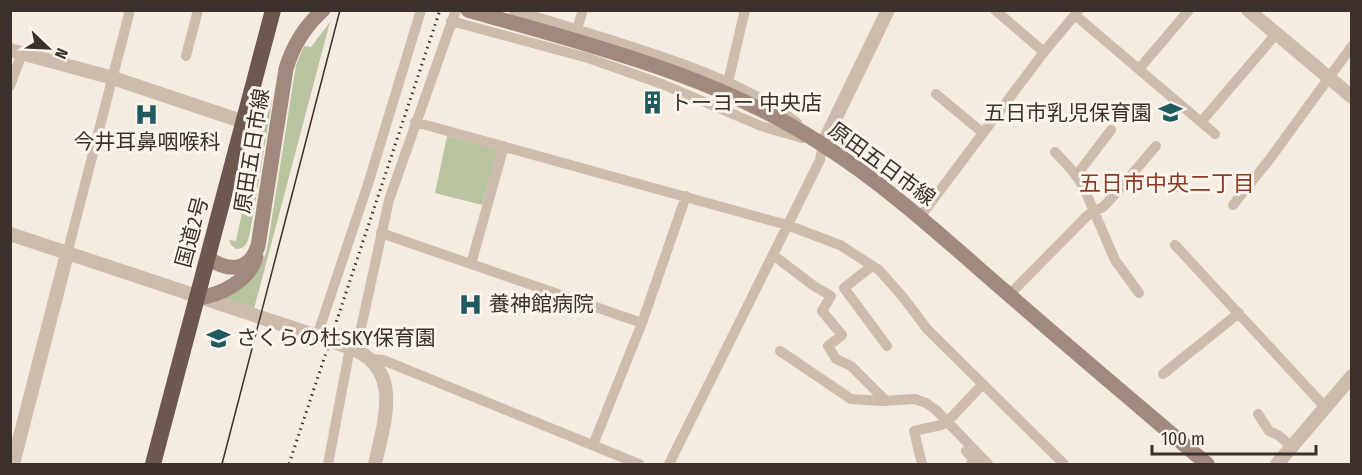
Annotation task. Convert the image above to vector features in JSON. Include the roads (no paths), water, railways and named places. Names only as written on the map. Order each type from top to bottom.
[{"type":"highway","name":"国道2号","points":[[153,465],[273,10]]},
{"type":"main road","name":"原田五日市線","points":[[208,258],[225,267],[234,268],[250,261],[258,246],[285,76],[291,53],[299,36],[323,10]]},
{"type":"main road","name":"原田五日市線","points":[[468,10],[577,36],[710,87],[823,144],[920,217],[1207,465]]},
{"type":"main road","points":[[198,298],[243,279],[254,265],[258,246]]},
{"type":"street","points":[[13,465],[130,10]]},
{"type":"street","points":[[186,56],[198,10]]},
{"type":"street","points":[[317,336],[369,181],[421,10]]},
{"type":"street","points":[[513,10],[577,36],[628,44],[728,82],[774,105],[823,144]]},
{"type":"street","points":[[577,36],[583,10]]},
{"type":"street","points":[[728,82],[745,10]]},
{"type":"street","points":[[669,465],[820,160],[823,144],[888,10]]},
{"type":"street","points":[[995,10],[1044,52]]},
{"type":"street","points":[[1139,69],[1189,10]]},
{"type":"street","points":[[1248,10],[1352,97]]},
{"type":"street","points":[[920,217],[1044,52],[1077,13],[1215,134]]},
{"type":"street","points":[[328,465],[389,200],[453,16],[588,58],[662,84],[761,126],[823,144]]},
{"type":"street","points":[[1201,122],[1275,34]]},
{"type":"street","points":[[1233,205],[1352,46]]},
{"type":"street","points":[[10,86],[16,52],[112,78],[244,122]]},
{"type":"street","points":[[936,94],[983,132]]},
{"type":"street","points":[[415,122],[787,225],[840,245],[872,266],[903,297],[927,329],[1065,465]]},
{"type":"street","points":[[1076,176],[1106,132]]},
{"type":"street","points":[[471,264],[504,146]]},
{"type":"street","points":[[1009,295],[1080,223],[1109,201],[1156,146]]},
{"type":"street","points":[[1055,152],[1083,186],[1115,260],[1140,293]]},
{"type":"street","points":[[593,445],[642,323],[686,196]]},
{"type":"street","points":[[381,233],[642,323]]},
{"type":"street","points":[[10,234],[317,336],[369,359],[381,372],[386,384],[387,409],[375,465]]},
{"type":"street","points":[[1175,245],[1325,407]]},
{"type":"street","points":[[773,255],[813,286],[831,296],[822,311],[843,335],[828,346],[836,359],[852,366],[886,401]]},
{"type":"street","points":[[872,266],[844,288],[887,346]]},
{"type":"street","points":[[1163,374],[1239,313]]},
{"type":"street","points":[[780,351],[847,398],[886,401],[921,400],[932,406],[975,461],[971,465]]},
{"type":"street","points":[[369,359],[382,360],[639,465]]},
{"type":"street","points":[[1277,465],[1352,376]]},
{"type":"street","points":[[921,465],[914,431],[944,423],[982,385]]},
{"type":"street","points":[[1258,414],[1269,431],[1278,435],[1292,447]]},
{"type":"street","points":[[944,423],[988,465]]},
{"type":"tram line","points":[[222,464],[340,10]]},
{"type":"railway","points":[[289,464],[440,10]]},
{"type":"place","name":"トーヨー 中央店","points":[[652,103]]},
{"type":"place","name":"五日市乳児保育園","points":[[1170,113]]},
{"type":"place","name":"今井耳鼻咽喉科","points":[[147,114]]},
{"type":"place","name":"養神館病院","points":[[471,304]]},
{"type":"place","name":"さくらの杜SKY保育園","points":[[218,338]]},
{"type":"district","name":"五日市中央二丁目","points":[[1167,183]]}]
